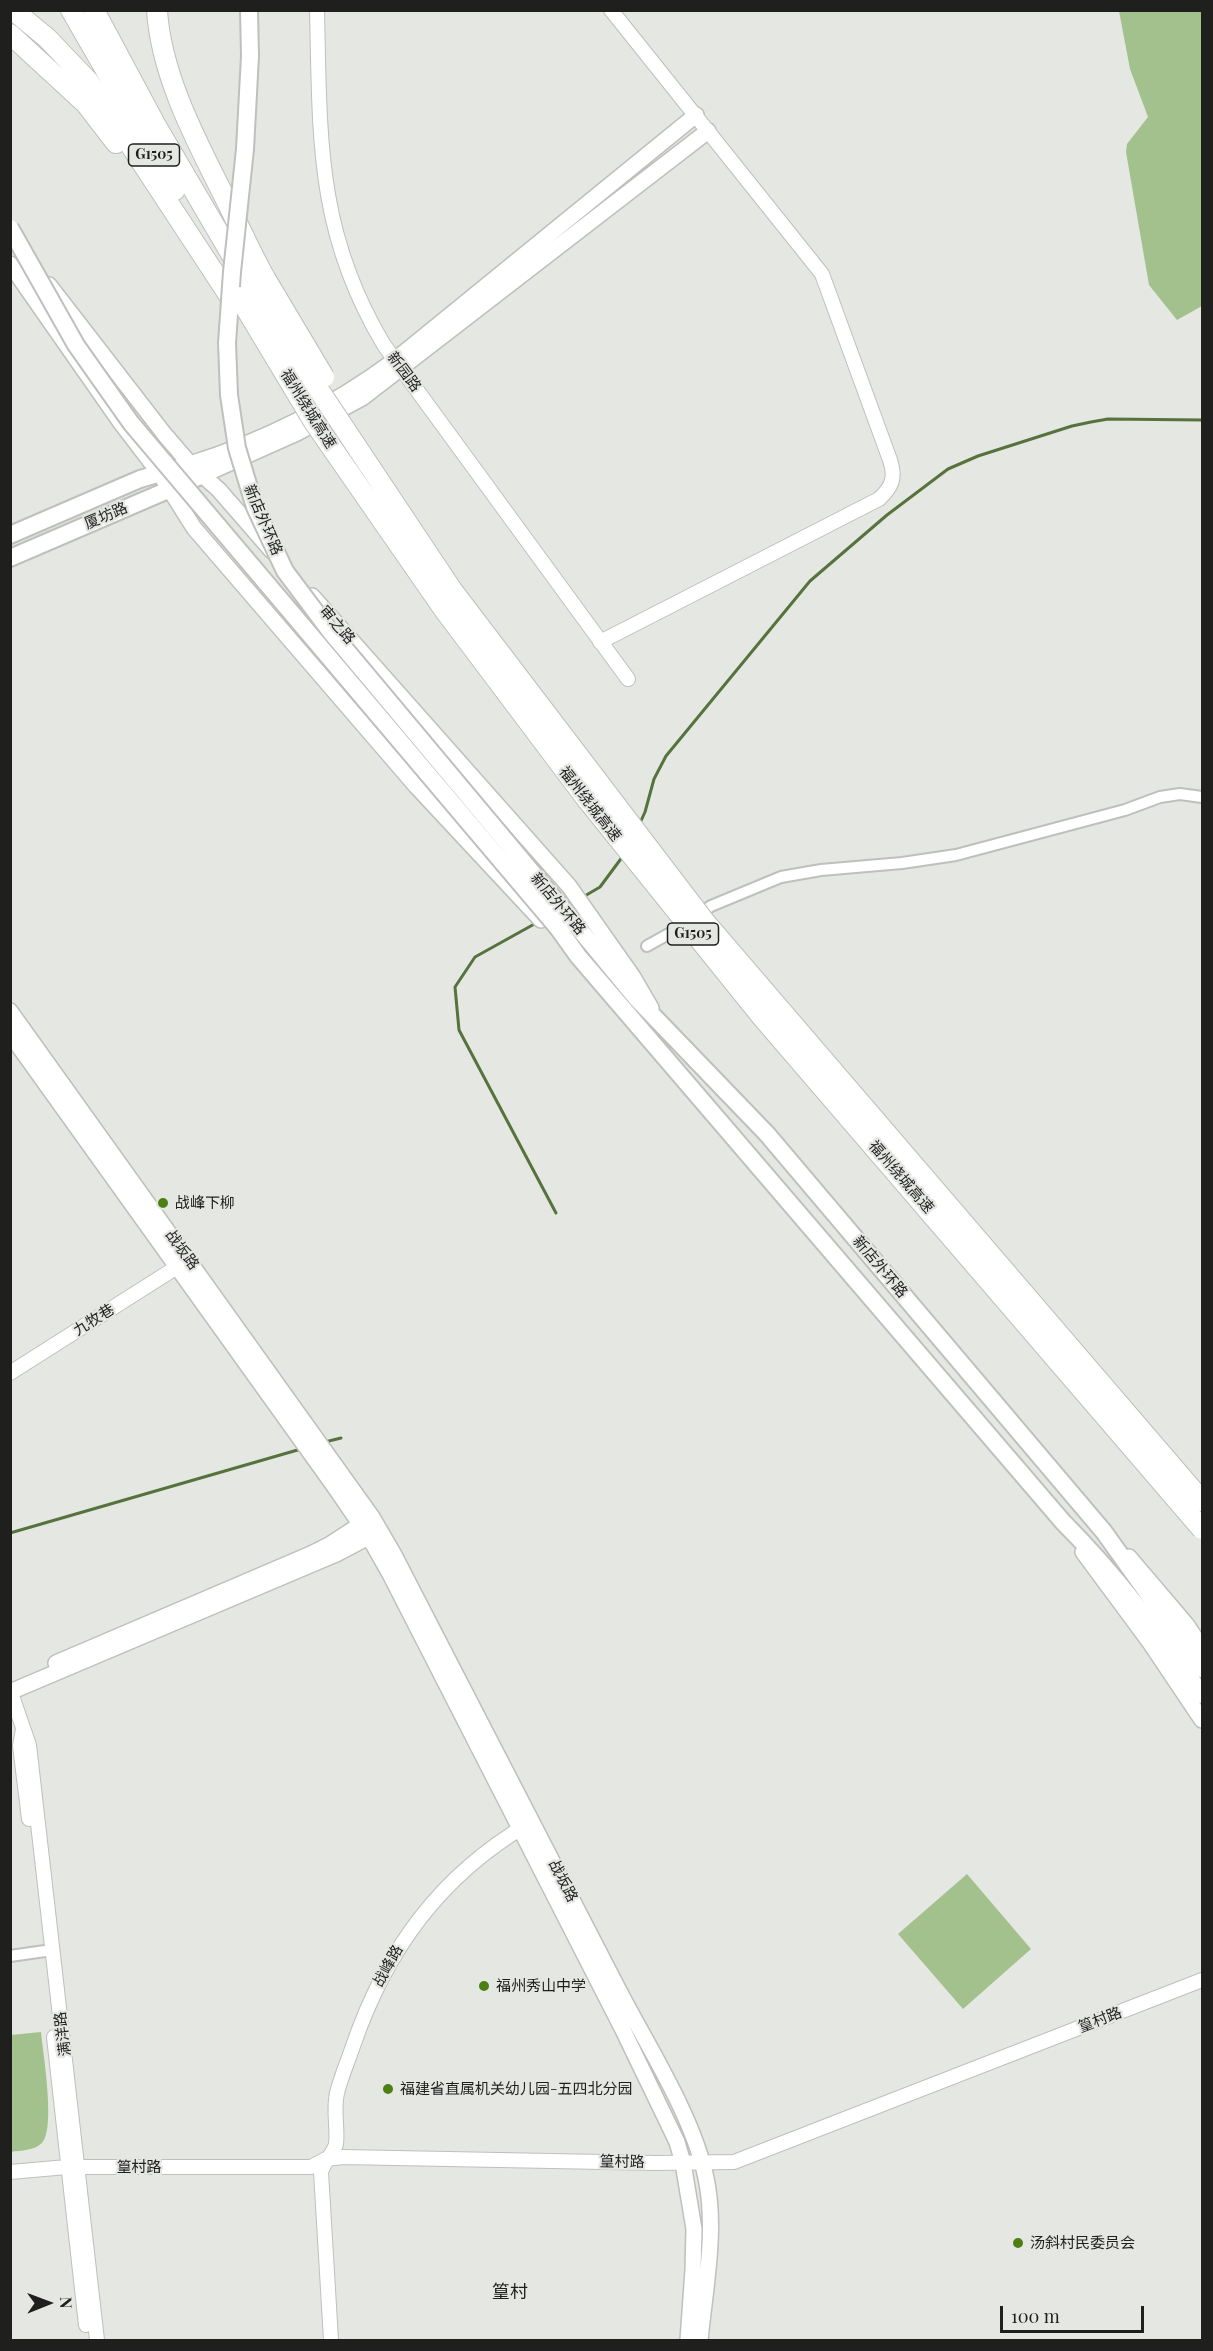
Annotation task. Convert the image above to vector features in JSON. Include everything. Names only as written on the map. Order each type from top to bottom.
[{"type":"highway","points":[[13,10],[47,38],[89,82],[184,230]]},
{"type":"highway","name":"福州绕城高速","points":[[71,10],[247,291],[452,590],[705,922],[1203,1501]]},
{"type":"highway","name":"福州绕城高速","points":[[94,10],[247,291],[314,422],[445,610],[585,797],[694,935],[1203,1529]]},
{"type":"highway","points":[[157,10],[172,82],[192,130],[247,291]]},
{"type":"highway","points":[[10,33],[86,104],[184,230],[247,291]]},
{"type":"main road","name":"新店外环路","points":[[249,10],[248,118],[227,343],[230,395],[237,447],[255,507],[285,571],[560,926],[578,956],[1063,1522],[1120,1583],[1203,1695]]},
{"type":"main road","points":[[399,364],[696,115]]},
{"type":"main road","points":[[196,470],[316,411],[399,364],[708,131]]},
{"type":"main road","name":"新店外环路","points":[[10,228],[76,345],[131,423],[560,926],[657,1019],[767,1134],[1104,1532],[1203,1669]]},
{"type":"main road","name":"审之路","points":[[10,235],[165,435],[226,499],[569,886],[633,976],[657,1019]]},
{"type":"main road","points":[[12,267],[121,423],[160,474],[194,528],[416,786],[532,910],[560,926]]},
{"type":"main road","name":"厦坊路","points":[[10,536],[141,479],[160,474],[196,470]]},
{"type":"main road","name":"厦坊路","points":[[10,558],[170,489],[196,470]]},
{"type":"main road","name":"战坂路","points":[[10,1011],[370,1527],[390,1574],[674,2096],[702,2163],[708,2193],[710,2222],[700,2340]]},
{"type":"main road","name":"战坂路","points":[[10,1034],[177,1267],[305,1433]]},
{"type":"main road","points":[[1063,1522],[1203,1719]]},
{"type":"main road","points":[[10,1681],[370,1527]]},
{"type":"main road","points":[[11,1691],[336,1554],[370,1527]]},
{"type":"main road","points":[[1104,1532],[1134,1561],[1203,1648]]},
{"type":"main road","name":"战坂路","points":[[526,1825],[663,2109],[683,2163],[694,2229],[687,2340]]},
{"type":"street","name":"新园路","points":[[317,10],[320,145],[330,212],[339,249],[353,284],[376,331],[628,679]]},
{"type":"street","points":[[600,642],[879,499],[892,485],[894,478],[890,460],[822,274],[611,10]]},
{"type":"street","points":[[647,946],[681,927],[711,906],[781,877],[820,870],[956,855],[1125,810],[1160,797],[1180,794],[1203,797]]},
{"type":"street","name":"九牧巷","points":[[10,1373],[177,1267]]},
{"type":"street","name":"满洋路","points":[[11,1691],[29,1745],[73,2167],[88,2340]]},
{"type":"street","name":"满洋路","points":[[23,1729],[20,1746],[97,2340]]},
{"type":"street","name":"战峰路","points":[[331,2340],[321,2172],[336,2144],[335,2106],[341,2081],[363,2019],[394,1953],[427,1908],[454,1880],[487,1852],[526,1825]]},
{"type":"street","points":[[10,1956],[45,1951]]},
{"type":"street","name":"篁村路","points":[[10,2172],[73,2167],[311,2167],[326,2159],[367,2157],[734,2162],[1203,1980]]},
{"type":"green space","points":[[1119,11],[1202,11],[1202,306],[1177,320],[1149,285],[1126,152],[1127,144],[1148,117],[1130,69]]},
{"type":"green space","points":[[967,1874],[1031,1949],[963,2009],[898,1934]]},
{"type":"green space","points":[[41,2032],[48,2107],[46,2135],[42,2143],[35,2148],[11,2152],[11,2035]]},
{"type":"waterway","points":[[640,823],[654,779],[666,756],[810,581],[887,515],[948,469],[978,456],[1091,422],[1108,419],[1202,420]]},
{"type":"waterway","points":[[583,897],[600,887],[623,856]]},
{"type":"waterway","points":[[538,922],[475,957],[455,987],[459,1030],[556,1213]]},
{"type":"waterway","points":[[325,1442],[341,1438]]},
{"type":"waterway","points":[[10,1533],[301,1449]]},
{"type":"place","name":"战峰下柳","points":[[163,1203]]},
{"type":"place","name":"福州秀山中学","points":[[484,1986]]},
{"type":"place","name":"福建省直属机关幼儿园-五四北分园","points":[[388,2089]]},
{"type":"place","name":"汤斜村民委员会","points":[[1018,2243]]},
{"type":"district","name":"篁村","points":[[510,2292]]}]
